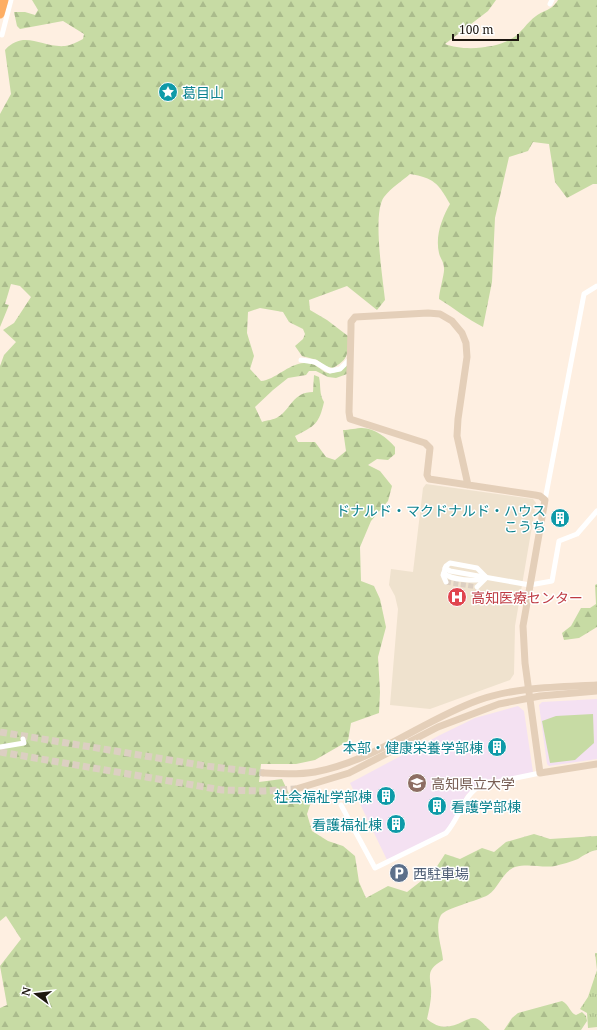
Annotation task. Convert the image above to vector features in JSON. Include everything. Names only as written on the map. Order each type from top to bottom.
[{"type":"highway","points":[[0,14],[4,0]]},
{"type":"street","points":[[2,35],[11,0]]},
{"type":"street","points":[[540,773],[523,631],[545,500],[584,294],[597,286]]},
{"type":"street","points":[[468,485],[457,436],[467,349],[462,333],[456,325],[440,314],[428,313],[355,317],[351,322],[350,419],[425,443],[430,451],[428,477],[468,485],[535,495],[540,496],[545,500]]},
{"type":"street","points":[[301,360],[315,362],[330,371],[340,369],[350,359]]},
{"type":"street","points":[[445,570],[448,576],[475,581],[486,577],[530,585],[552,582],[559,541],[577,534],[597,511]]},
{"type":"street","points":[[446,582],[444,578],[445,570],[450,563],[479,569],[486,577]]},
{"type":"street","points":[[477,587],[486,577]]},
{"type":"street","points":[[296,789],[349,773],[438,727],[499,704],[530,694],[597,685]]},
{"type":"street","points":[[264,773],[291,774],[314,772],[347,763],[374,752],[436,718],[496,695],[597,691]]},
{"type":"street","points":[[0,747],[24,743],[23,739]]},
{"type":"street","points":[[341,805],[375,868],[446,833],[452,826],[469,795],[475,788],[482,785],[540,773],[597,764]]},
{"type":"shaded area","name":"高知医療センター","points":[[426,484],[533,499],[536,503],[515,626],[514,674],[510,680],[430,709],[390,705],[398,609],[395,596],[389,585],[391,569],[413,572],[423,488]]},
{"type":"shaded area","points":[[597,699],[597,759],[549,766],[547,764],[539,705],[542,702]]},
{"type":"shaded area","name":"高知県立大学","points":[[518,706],[524,711],[533,772],[475,787],[466,795],[453,821],[443,833],[387,860],[350,783],[475,718]]},
{"type":"green space","points":[[32,0],[496,0],[488,11],[445,44],[460,48],[478,48],[496,45],[511,39],[533,19],[551,8],[558,0],[597,0],[597,184],[593,184],[567,198],[555,182],[549,144],[533,142],[528,151],[509,157],[495,218],[492,282],[483,327],[471,321],[439,299],[444,270],[438,247],[438,240],[444,215],[450,204],[438,186],[430,180],[425,177],[410,174],[384,197],[381,205],[379,217],[379,247],[385,300],[377,310],[347,286],[309,300],[310,310],[327,320],[348,336],[347,352],[345,359],[342,362],[333,368],[325,366],[317,360],[302,356],[295,346],[303,339],[305,334],[303,329],[289,322],[283,312],[260,308],[248,312],[247,333],[254,356],[250,369],[261,381],[271,378],[298,364],[311,364],[328,373],[339,371],[347,365],[347,374],[336,378],[328,377],[316,371],[309,371],[306,375],[288,378],[255,407],[262,422],[276,418],[301,395],[313,392],[314,375],[319,377],[322,399],[324,402],[318,420],[315,424],[295,436],[298,442],[315,442],[326,457],[335,460],[346,451],[343,430],[367,428],[380,434],[395,447],[395,454],[388,460],[377,459],[368,465],[380,471],[392,486],[388,501],[371,521],[360,547],[361,581],[374,586],[380,599],[386,627],[378,657],[380,692],[379,713],[351,723],[348,741],[315,760],[296,764],[261,764],[259,782],[282,779],[291,798],[303,799],[313,796],[307,814],[312,831],[328,841],[343,846],[355,856],[359,882],[366,898],[388,886],[407,892],[434,871],[445,854],[460,859],[482,848],[494,852],[506,842],[534,834],[550,839],[597,836],[597,850],[589,852],[578,859],[555,866],[525,865],[515,867],[507,872],[488,895],[444,912],[441,915],[438,931],[443,960],[432,969],[430,975],[431,996],[427,1019],[436,1025],[445,1027],[471,1018],[476,1018],[490,1030],[0,1030],[0,1008],[7,1005],[0,966],[21,939],[6,916],[0,921],[0,366],[4,355],[16,342],[3,330],[14,323],[31,297],[20,286],[11,284],[5,304],[9,305],[0,327],[0,114],[11,94],[5,50],[12,44],[26,40],[49,45],[68,46],[83,39],[84,34],[63,21],[20,29],[17,26],[14,12],[25,12],[35,15],[38,10]]},
{"type":"green space","points":[[597,584],[597,627],[579,638],[564,640],[562,633],[571,626],[581,608],[590,608],[596,604],[595,585]]},
{"type":"green space","points":[[593,714],[594,743],[575,760],[550,763],[542,721],[556,716]]},
{"type":"green space","points":[[595,953],[597,953],[597,970]]},
{"type":"green space","points":[[597,970],[597,1027],[588,1028],[587,1013],[580,1009],[588,997]]},
{"type":"green space","points":[[562,1001],[574,1014],[576,1015],[582,1012],[586,1016],[587,1021],[581,1030],[504,1030],[512,1018],[518,1013]]},
{"type":"tunnel","points":[[446,582],[477,587]]},
{"type":"tunnel","points":[[0,732],[206,766],[264,773]]},
{"type":"tunnel","points":[[0,752],[222,790],[264,791],[296,789]]},
{"type":"place","name":"葛目山","points":[[168,92]]},
{"type":"place","name":"ドナルド・マクドナルド・ハウス こうち","points":[[560,518]]},
{"type":"place","name":"高知医療センター","points":[[457,597]]},
{"type":"place","name":"本部・健康栄養学部棟","points":[[497,747]]},
{"type":"place","name":"高知県立大学","points":[[417,783]]},
{"type":"place","name":"社会福祉学部棟","points":[[386,796]]},
{"type":"place","name":"看護学部棟","points":[[437,806]]},
{"type":"place","name":"看護福祉棟","points":[[396,824]]},
{"type":"place","name":"西駐車場","points":[[399,873]]}]
